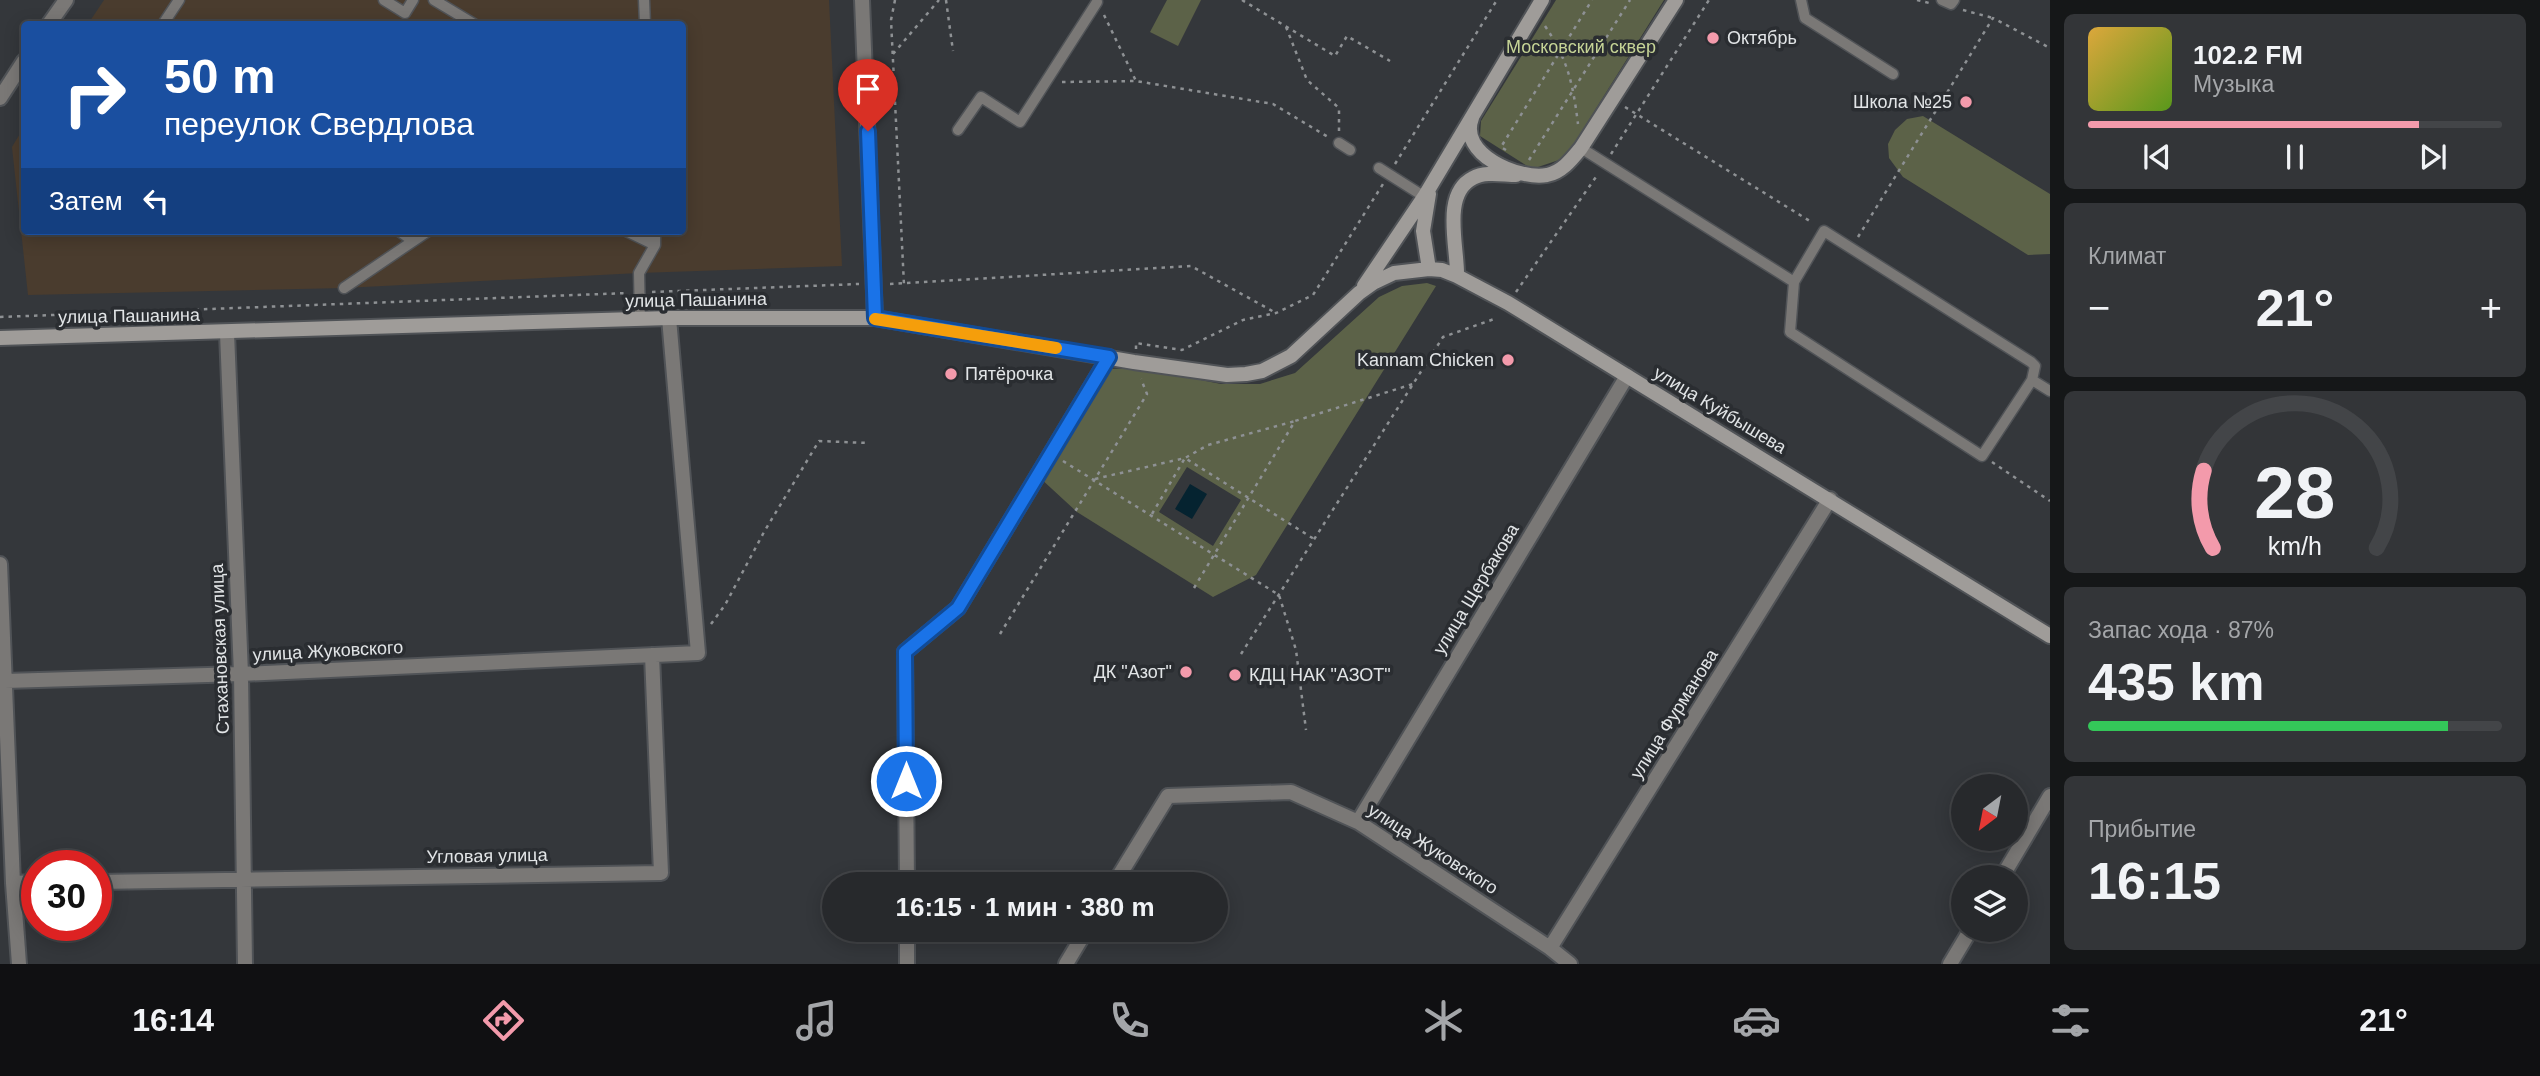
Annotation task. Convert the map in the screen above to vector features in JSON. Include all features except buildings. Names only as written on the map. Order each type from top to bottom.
[{"type":"main road","points":[[1475,110],[1469,125],[1471,136],[1478,149],[1492,160],[1549,174],[1561,169],[1581,148],[1676,0]]},
{"type":"main road","points":[[1359,293],[1426,198],[1433,181],[1539,6]]},
{"type":"main road","points":[[1457,276],[1452,226],[1458,194],[1472,178],[1525,169]]},
{"type":"main road","points":[[1426,198],[1423,231],[1429,269]]},
{"type":"main road","name":"улица Куйбышева","points":[[1359,293],[1394,273],[1429,269],[1457,276],[1508,303],[2050,636]]},
{"type":"main road","name":"улица Пашанина","points":[[0,338],[669,318],[875,318],[1227,375],[1262,371],[1291,356],[1359,293]]},
{"type":"street","points":[[51,21],[66,0]]},
{"type":"street","points":[[862,0],[875,318]]},
{"type":"street","points":[[0,98],[21,66]]},
{"type":"street","name":"улица Жуковского","points":[[5,681],[241,674],[698,653],[669,318]]},
{"type":"street","name":"Стахановская улица","points":[[228,333],[241,674],[245,964]]},
{"type":"street","points":[[907,872],[905,652],[958,608],[1109,357]]},
{"type":"street","name":"улица Щербакова","points":[[1358,822],[1627,376]]},
{"type":"street","name":"улица Фурманова","points":[[1550,948],[1830,499]]},
{"type":"street","points":[[0,564],[13,883],[19,964]]},
{"type":"street","name":"Угловая улица","points":[[112,882],[661,873],[652,655]]},
{"type":"street","name":"улица Жуковского","points":[[1122,872],[1168,796],[1291,792],[1358,822],[1550,948],[1570,964]]},
{"type":"street","points":[[2009,865],[2050,796]]},
{"type":"street","points":[[13,883],[21,883]]},
{"type":"street","points":[[907,942],[907,964]]},
{"type":"street","points":[[1066,964],[1079,942]]},
{"type":"street","points":[[1950,964],[1963,942]]},
{"type":"lane","points":[[165,21],[179,0]]},
{"type":"lane","points":[[384,0],[405,13],[413,0]]},
{"type":"lane","points":[[434,0],[469,21]]},
{"type":"lane","points":[[644,0],[645,21]]},
{"type":"lane","points":[[1801,0],[1805,18],[1893,74]]},
{"type":"lane","points":[[1942,0],[1951,4],[1954,0]]},
{"type":"lane","points":[[958,130],[981,97],[1020,122],[1097,2]]},
{"type":"lane","points":[[1339,143],[1350,150]]},
{"type":"lane","points":[[1581,148],[1794,282]]},
{"type":"lane","points":[[1379,168],[1426,198]]},
{"type":"lane","points":[[1824,231],[1852,247],[2035,366],[2032,380],[1982,456],[1790,332],[1794,282],[1824,231]]},
{"type":"lane","points":[[405,235],[414,241]]},
{"type":"lane","points":[[344,288],[422,235]]},
{"type":"lane","points":[[635,235],[656,245]]},
{"type":"lane","points":[[640,320],[639,273],[656,245],[655,235]]},
{"type":"lane","points":[[2032,380],[2050,391]]},
{"type":"path","points":[[895,0],[891,20],[892,54],[904,285]]},
{"type":"path","points":[[892,54],[939,0]]},
{"type":"path","points":[[946,0],[953,51]]},
{"type":"path","points":[[1242,0],[1335,56],[1347,36],[1391,61]]},
{"type":"path","points":[[1000,634],[1147,394],[1134,362],[1136,343],[1182,350],[1243,320],[1276,313],[1313,295],[1497,0]]},
{"type":"path","points":[[1510,152],[1501,147],[1592,0]]},
{"type":"path","points":[[1525,169],[1630,0]]},
{"type":"path","points":[[1515,292],[1605,164],[1709,0]]},
{"type":"path","points":[[1097,2],[1136,81]]},
{"type":"path","points":[[1539,6],[1561,50],[1573,90],[1581,148]]},
{"type":"path","points":[[1852,247],[1993,18],[2050,48]]},
{"type":"path","points":[[1286,27],[1307,80],[1339,108],[1339,143]]},
{"type":"path","points":[[1045,83],[1136,81],[1273,104],[1339,143]]},
{"type":"path","points":[[1613,99],[1824,231]]},
{"type":"path","points":[[1241,654],[1443,337],[1497,318]]},
{"type":"path","points":[[1093,479],[1185,458],[1208,445],[1413,384]]},
{"type":"path","points":[[1194,588],[1296,421]]},
{"type":"path","points":[[709,627],[725,605],[818,441],[869,443]]},
{"type":"path","points":[[1050,453],[1279,595],[1296,650],[1306,730]]},
{"type":"path","points":[[1982,456],[2050,501]]},
{"type":"path","points":[[1185,458],[1314,539]]},
{"type":"path","points":[[1151,515],[1185,458]]},
{"type":"shaded area","points":[[104,0],[829,0],[842,266],[344,288],[28,295],[22,235],[686,235],[686,21],[90,21]]},
{"type":"shaded area","points":[[21,132],[21,230],[12,147]]},
{"type":"green space","points":[[1167,0],[1201,0],[1178,46],[1150,32]]},
{"type":"green space","name":"Московский сквер","points":[[1556,0],[1664,0],[1565,158],[1532,169],[1480,136],[1481,121]]},
{"type":"green space","points":[[1923,116],[2050,194],[2050,254],[2028,255],[1903,177],[1889,158],[1888,144],[1895,130],[1907,119]]},
{"type":"green space","points":[[1427,283],[1436,286],[1256,575],[1213,597],[1077,512],[1039,477],[1107,369],[1140,368],[1221,384],[1260,384],[1295,373],[1379,297],[1402,286]],"holes":[[[1187,467],[1241,500],[1213,546],[1159,512]]]},
{"type":"water","points":[[1190,484],[1207,494],[1192,519],[1175,509]]},
{"type":"slow traffic","points":[[875,319],[1056,348]]},
{"type":"place","name":"Октябрь","points":[[1713,38]]},
{"type":"place","name":"Школа №25","points":[[1966,102]]},
{"type":"place","name":"Kannam Chicken","points":[[1508,360]]},
{"type":"place","name":"Пятёрочка","points":[[951,374]]},
{"type":"place","name":"ДК \"Азот\"","points":[[1186,672]]},
{"type":"place","name":"КДЦ НАК \"АЗОТ\"","points":[[1235,675]]},
{"type":"route","points":[[868,131],[875,318],[1109,357],[958,608],[905,652],[906,781]]}]
